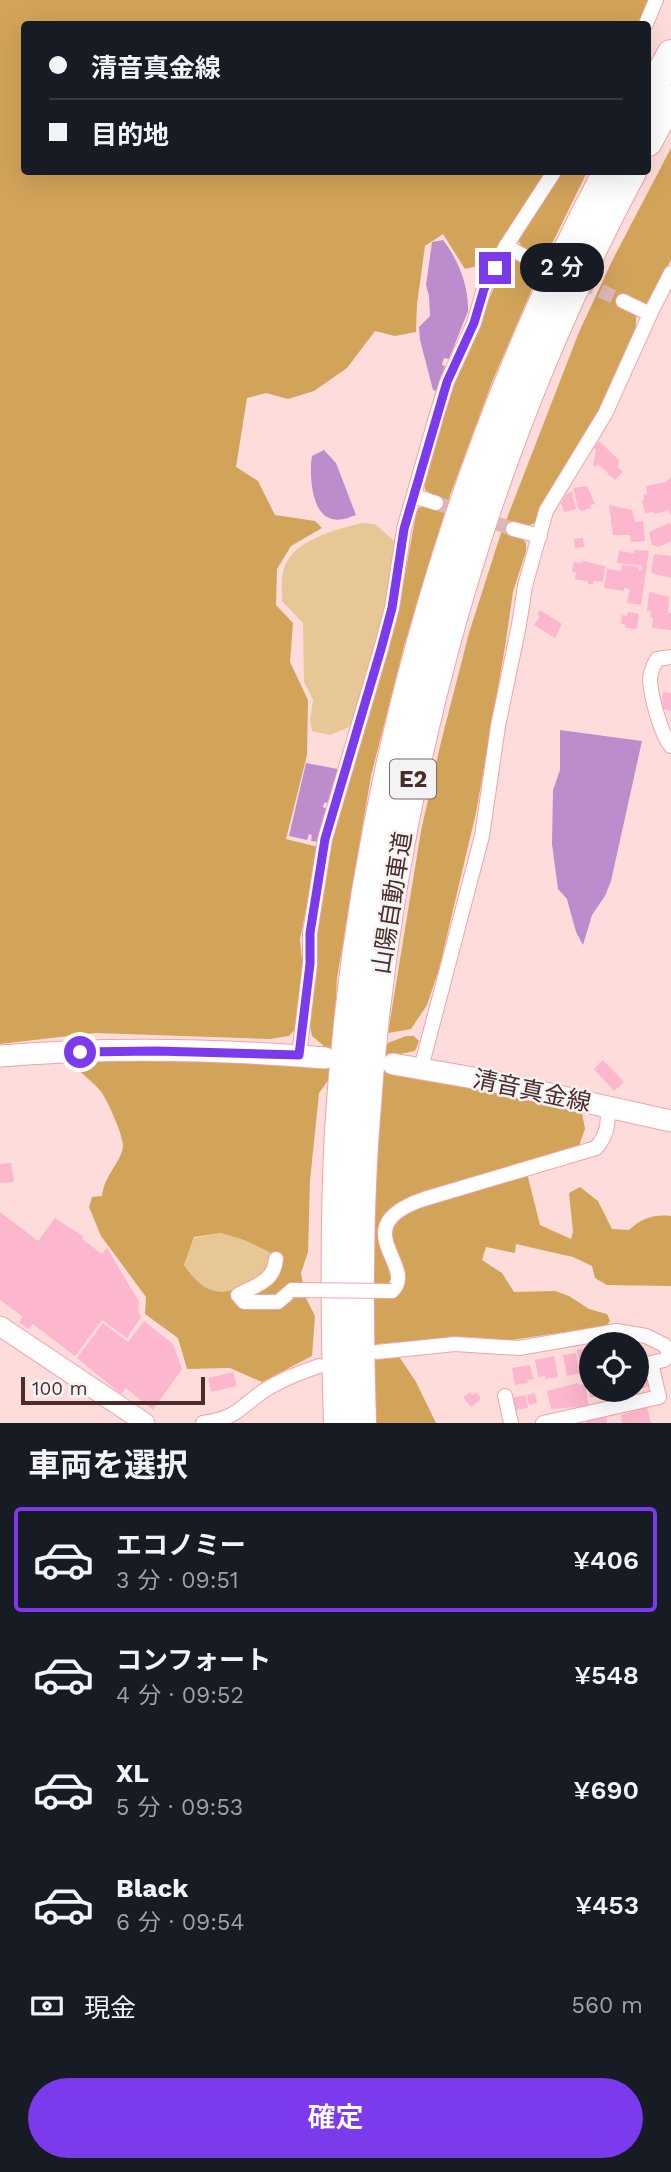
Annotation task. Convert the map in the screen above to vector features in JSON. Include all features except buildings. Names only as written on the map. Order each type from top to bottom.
[{"type":"highway","points":[[651,91],[671,54]]},
{"type":"highway","points":[[651,136],[671,99]]},
{"type":"highway","name":"山陽自動車道","points":[[338,1423],[335,1321],[340,1129],[356,971],[376,836],[421,644],[470,486],[535,322],[606,175]]},
{"type":"highway","name":"山陽自動車道","points":[[362,1423],[360,1213],[368,1089],[382,965],[401,843],[424,724],[466,568],[496,482],[556,330],[631,175]]},
{"type":"main road","points":[[0,1056],[156,1051],[326,1058]]},
{"type":"main road","name":"清音真金線","points":[[393,1065],[421,1068],[671,1121]]},
{"type":"street","points":[[647,21],[656,0]]},
{"type":"street","points":[[299,1055],[310,964],[310,933],[325,839],[389,618],[404,529],[447,382],[474,323],[484,289],[506,246],[552,175]]},
{"type":"street","points":[[506,246],[524,256]]},
{"type":"street","points":[[421,1068],[482,836],[498,726],[525,586],[546,511],[605,414],[671,272]]},
{"type":"street","points":[[622,302],[650,314]]},
{"type":"street","points":[[414,496],[436,503]]},
{"type":"street","points":[[513,529],[540,536]]},
{"type":"street","points":[[671,657],[657,659],[650,681],[664,736],[671,746]]},
{"type":"street","points":[[276,1259],[272,1276],[238,1295],[244,1302],[278,1302],[292,1290],[392,1291],[398,1285],[400,1276],[390,1258],[385,1238],[385,1224],[392,1214],[406,1205],[424,1199],[596,1148],[609,1128],[608,1107]]},
{"type":"street","points":[[0,1326],[145,1423]]},
{"type":"street","points":[[377,1352],[455,1344],[519,1348],[617,1331],[646,1336],[664,1345],[671,1352],[664,1360],[651,1363],[659,1397],[543,1423]]},
{"type":"street","points":[[203,1423],[234,1415],[263,1392],[293,1375],[319,1366]]},
{"type":"street","points":[[505,1396],[511,1423]]},
{"type":"shaded area","points":[[0,0],[652,0],[643,21],[21,21],[21,175],[546,175],[485,264],[465,269],[443,234],[425,246],[416,332],[395,336],[375,331],[347,368],[314,391],[288,399],[266,393],[247,398],[236,467],[258,481],[275,515],[315,521],[322,528],[291,546],[277,569],[276,605],[293,623],[290,662],[308,700],[307,755],[286,839],[318,847],[300,940],[304,977],[298,1026],[289,1036],[270,1039],[95,1033],[0,1044]]},
{"type":"shaded area","points":[[671,148],[671,260],[646,305],[629,308],[636,316],[635,332],[618,375],[557,480],[542,515],[534,523],[524,526],[522,538],[526,543],[526,551],[513,592],[476,813],[439,969],[427,1005],[411,1029],[388,1033],[421,831],[441,742],[469,633],[500,536],[579,332],[613,259]]},
{"type":"shaded area","points":[[559,175],[586,175],[547,254],[492,382],[450,495],[404,646],[371,776],[337,978],[332,1075],[319,1093],[310,1181],[308,1252],[301,1273],[305,1296],[315,1316],[312,1356],[262,1382],[230,1368],[187,1369],[178,1338],[145,1314],[146,1297],[101,1236],[89,1207],[92,1197],[102,1196],[103,1188],[123,1145],[115,1119],[102,1093],[73,1060],[253,1059],[323,1064],[323,1045],[312,1036],[309,1021],[316,927],[331,844],[403,585],[417,509],[439,498],[425,490],[424,481],[450,393],[505,261],[515,258],[522,247],[518,234]],"holes":[[[221,1233],[244,1240],[273,1254],[271,1270],[224,1292],[204,1287],[184,1265],[194,1237]]]},
{"type":"shaded area","points":[[443,240],[462,274],[468,311],[449,359],[444,358],[442,365],[445,366],[437,391],[433,390],[419,327],[430,316],[426,285],[432,242]]},
{"type":"shaded area","points":[[324,450],[336,463],[356,515],[332,519],[318,508],[311,481],[311,463],[312,456]]},
{"type":"shaded area","points":[[362,523],[375,524],[399,545],[386,620],[354,725],[330,735],[312,731],[310,721],[313,700],[304,682],[303,623],[282,601],[282,575],[287,561],[304,544],[327,533]]},
{"type":"shaded area","points":[[560,730],[642,741],[611,881],[592,915],[583,945],[576,932],[567,899],[558,889],[552,844],[553,790],[560,770]]},
{"type":"shaded area","points":[[306,763],[338,769],[330,802],[324,803],[323,807],[327,809],[319,842],[311,841],[312,835],[309,834],[307,840],[289,836]]},
{"type":"shaded area","points":[[414,1036],[419,1041],[415,1051],[395,1055],[392,1075],[581,1107],[585,1129],[578,1149],[525,1165],[540,1225],[571,1239],[573,1232],[569,1193],[580,1187],[598,1201],[612,1229],[629,1230],[648,1218],[671,1216],[671,1286],[607,1285],[595,1278],[592,1266],[573,1257],[516,1244],[515,1253],[486,1247],[482,1260],[502,1273],[514,1292],[555,1291],[569,1296],[589,1309],[607,1314],[610,1321],[606,1326],[511,1340],[450,1338],[377,1344],[378,1359],[400,1358],[416,1382],[436,1423],[374,1423],[370,1311],[380,1054],[388,1043]]},
{"type":"shaded area","points":[[221,1233],[244,1240],[273,1254],[271,1270],[224,1292],[204,1287],[184,1265],[194,1238]]},
{"type":"tunnel","points":[[524,256],[623,301]]},
{"type":"tunnel","points":[[436,503],[513,529]]},
{"type":"route","points":[[80,1052],[299,1055],[310,964],[310,933],[325,839],[392,608],[404,529],[447,382],[495,268]]}]
